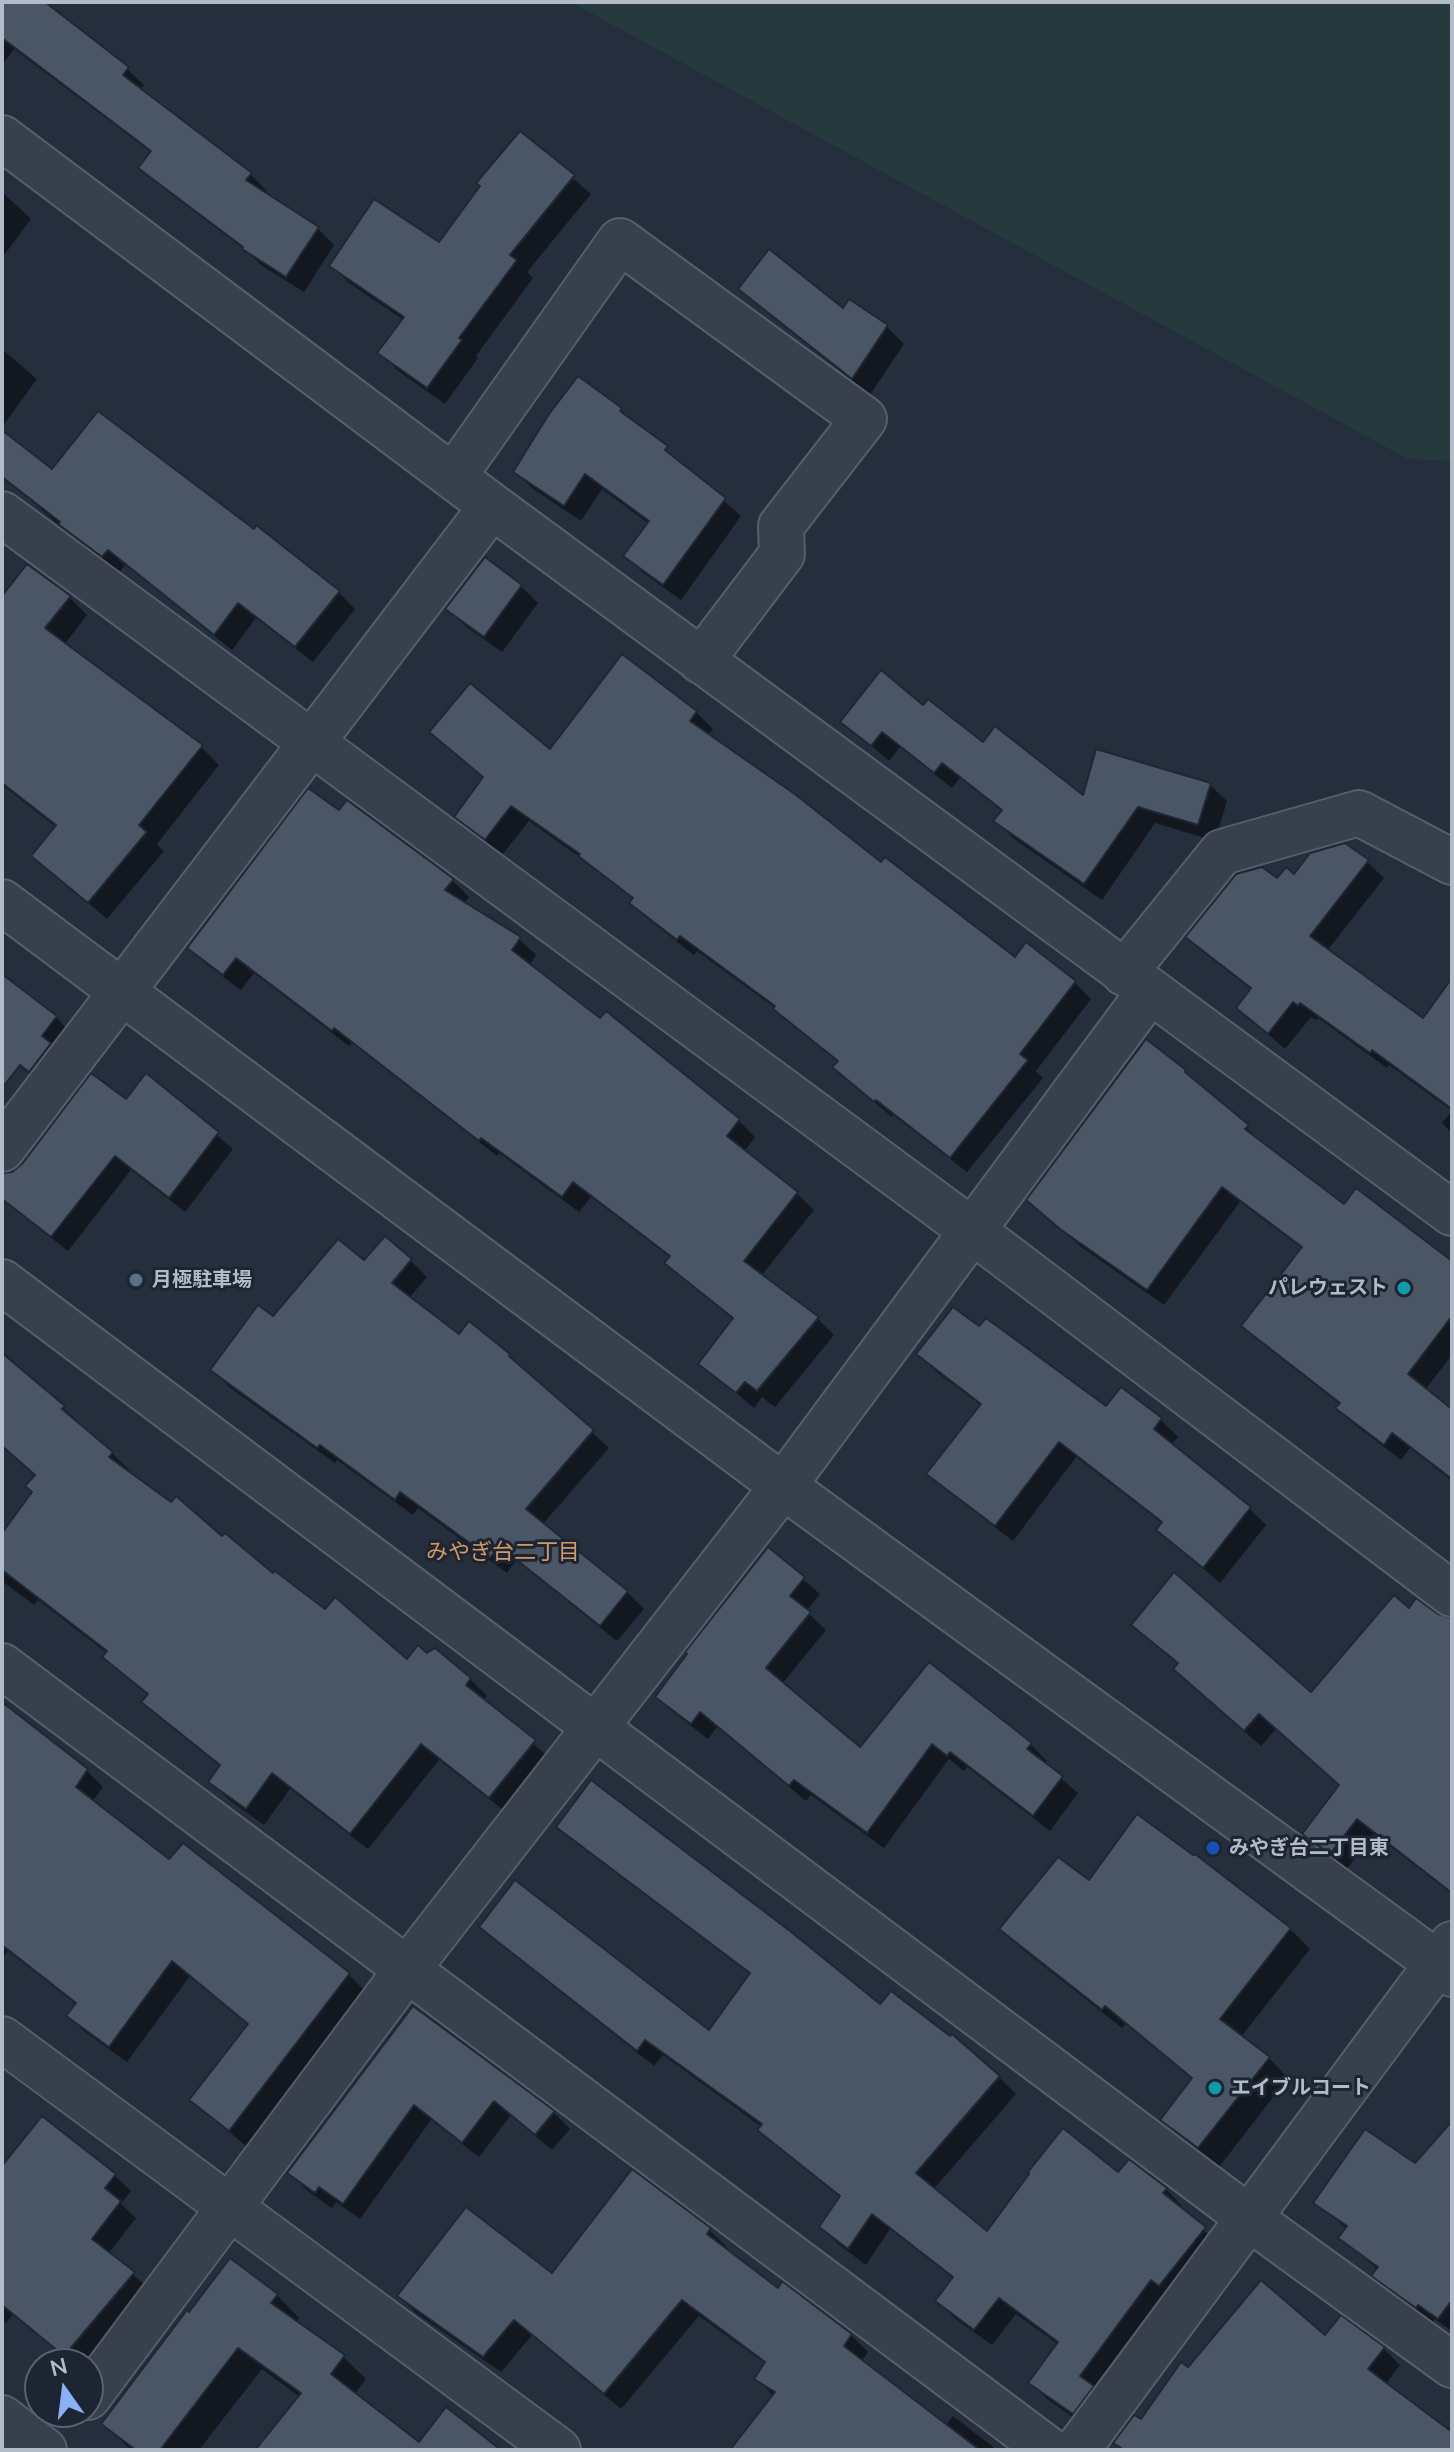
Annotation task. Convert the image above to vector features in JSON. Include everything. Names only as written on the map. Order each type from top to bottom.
[{"type":"street","points":[[2,138],[701,661],[1452,1213]]},
{"type":"street","points":[[453,477],[620,241],[864,419],[781,526],[782,554],[701,661]]},
{"type":"street","points":[[2,1149],[492,506]]},
{"type":"street","points":[[2,514],[974,1232],[1452,1594]]},
{"type":"street","points":[[104,2376],[406,1971],[783,1486],[974,1232],[1222,852],[1359,813],[1452,862]]},
{"type":"street","points":[[2,902],[783,1486],[1447,1960],[1249,2218],[1077,2450]]},
{"type":"street","points":[[2,1282],[1249,2218],[1452,2365]]},
{"type":"street","points":[[2,1666],[1049,2450]]},
{"type":"street","points":[[2,2039],[558,2450]]},
{"type":"street","points":[[2,2418],[46,2450],[64,2428]]},
{"type":"green space","points":[[571,2],[1452,2],[1452,461],[1408,459]]},
{"type":"building","points":[[2,2],[45,2],[129,67],[123,75],[252,173],[246,180],[319,227],[286,277],[242,249],[138,168],[151,151],[2,38]]},
{"type":"building","points":[[520,131],[575,175],[510,255],[517,260],[459,338],[462,340],[427,388],[377,353],[404,317],[329,266],[374,199],[439,242],[480,186],[476,183]]},
{"type":"building","points":[[769,249],[843,308],[849,299],[888,325],[852,379],[738,289]]},
{"type":"building","points":[[578,376],[622,408],[620,411],[668,446],[665,450],[726,498],[663,585],[623,556],[649,521],[585,474],[564,506],[513,472],[549,414]]},
{"type":"building","points":[[98,411],[254,529],[256,525],[340,591],[295,647],[238,603],[214,635],[108,550],[102,557],[2,477],[2,430],[52,469]]},
{"type":"building","points":[[485,557],[522,585],[484,637],[445,609]]},
{"type":"building","points":[[27,564],[71,596],[45,628],[203,745],[139,825],[147,832],[88,903],[31,856],[56,825],[2,783],[2,596]]},
{"type":"building","points":[[622,654],[697,711],[690,721],[796,795],[881,862],[885,857],[1015,957],[1026,942],[1076,981],[1020,1054],[1028,1060],[950,1158],[832,1067],[838,1061],[773,1009],[775,1006],[680,936],[677,940],[629,903],[633,898],[578,856],[580,854],[511,806],[485,840],[454,817],[483,777],[429,732],[470,683],[550,749]]},
{"type":"building","points":[[881,670],[923,705],[928,699],[983,742],[995,726],[1083,795],[1096,749],[1211,783],[1198,825],[1138,807],[1084,884],[993,821],[1002,810],[942,763],[934,773],[882,732],[871,746],[840,722]]},
{"type":"building","points":[[308,788],[339,810],[347,800],[454,879],[445,890],[521,937],[512,950],[600,1018],[606,1011],[740,1119],[727,1136],[798,1192],[744,1261],[819,1317],[757,1391],[745,1382],[736,1393],[698,1364],[733,1318],[664,1263],[670,1256],[573,1182],[562,1197],[481,1138],[479,1141],[334,1028],[332,1031],[236,958],[223,975],[187,948]]},
{"type":"building","points":[[1345,843],[1369,860],[1310,936],[1423,1018],[1452,978],[1452,1109],[1372,1050],[1370,1053],[1300,1003],[1298,1006],[1293,1002],[1268,1034],[1236,1008],[1251,988],[1185,937],[1236,874],[1262,867],[1277,878],[1286,867],[1294,874],[1310,853]]},
{"type":"building","points":[[2,974],[57,1016],[42,1036],[51,1043],[29,1072],[20,1065],[2,1088]]},
{"type":"building","points":[[1146,1039],[1249,1125],[1245,1129],[1344,1204],[1356,1188],[1452,1261],[1452,1316],[1408,1374],[1452,1409],[1452,1479],[1392,1433],[1384,1445],[1335,1408],[1340,1403],[1241,1326],[1302,1247],[1222,1187],[1147,1290],[1060,1229],[1026,1200]]},
{"type":"building","points":[[91,1073],[126,1099],[146,1073],[219,1132],[169,1198],[115,1156],[51,1237],[2,1199],[2,1173],[12,1172],[22,1164]]},
{"type":"building","points":[[385,1236],[412,1259],[392,1283],[459,1334],[469,1321],[594,1430],[526,1509],[628,1591],[600,1626],[499,1546],[490,1558],[400,1492],[395,1500],[320,1445],[317,1448],[210,1370],[258,1305],[273,1316],[338,1239],[364,1260]]},
{"type":"building","points":[[953,1307],[979,1326],[986,1318],[1106,1406],[1121,1387],[1162,1418],[1154,1429],[1251,1507],[1203,1568],[1156,1530],[1162,1522],[1059,1442],[995,1526],[926,1474],[981,1404],[916,1354]]},
{"type":"building","points":[[2,1353],[113,1452],[109,1457],[171,1502],[176,1496],[222,1536],[225,1533],[273,1573],[275,1571],[325,1609],[335,1597],[407,1659],[418,1645],[427,1653],[435,1648],[471,1678],[466,1685],[536,1740],[489,1798],[421,1744],[350,1834],[272,1773],[246,1809],[208,1782],[220,1765],[141,1702],[148,1694],[102,1657],[107,1651],[2,1570],[2,1533],[32,1492],[25,1486],[35,1475],[2,1446]]},
{"type":"building","points":[[768,1547],[805,1577],[790,1596],[811,1612],[766,1668],[860,1747],[929,1662],[1032,1743],[1027,1749],[1063,1776],[1033,1816],[950,1752],[947,1756],[932,1744],[867,1833],[794,1780],[789,1786],[700,1712],[691,1724],[655,1697],[687,1654],[685,1652]]},
{"type":"building","points":[[1174,1572],[1311,1692],[1394,1595],[1409,1608],[1416,1598],[1438,1614],[1452,1618],[1452,1893],[1357,1819],[1330,1854],[1302,1834],[1339,1785],[1259,1714],[1244,1731],[1173,1669],[1178,1663],[1131,1625]]},
{"type":"building","points":[[2,1702],[88,1769],[76,1787],[169,1859],[183,1843],[350,1973],[229,2131],[189,2100],[248,2024],[172,1961],[109,2047],[66,2016],[76,2003],[2,1945]]},
{"type":"building","points":[[591,1780],[790,1931],[880,2004],[891,1991],[950,2036],[952,2034],[1000,2076],[916,2173],[987,2231],[1063,2128],[1118,2172],[1129,2159],[1167,2188],[1163,2193],[1206,2227],[1159,2286],[1151,2280],[1080,2376],[1094,2386],[1073,2414],[1028,2383],[1058,2342],[999,2298],[974,2330],[935,2301],[953,2277],[872,2214],[848,2249],[819,2227],[840,2196],[757,2130],[762,2124],[645,2040],[637,2051],[479,1927],[515,1880],[709,2030],[750,1973],[556,1827]]},
{"type":"building","points":[[1137,1814],[1291,1928],[1220,2019],[1270,2057],[1198,2148],[1160,2120],[1192,2078],[1105,2006],[1102,2010],[999,1929],[1058,1857],[1089,1880]]},
{"type":"building","points":[[413,2006],[555,2111],[535,2135],[494,2101],[462,2143],[414,2105],[343,2204],[319,2187],[315,2193],[287,2173]]},
{"type":"building","points":[[42,2116],[116,2174],[105,2188],[121,2201],[92,2239],[135,2272],[71,2348],[54,2348],[2,2305],[2,2166]]},
{"type":"building","points":[[1452,2121],[1452,2300],[1438,2319],[1418,2305],[1416,2308],[1371,2276],[1378,2267],[1338,2238],[1347,2226],[1313,2203],[1365,2129],[1415,2163]]},
{"type":"building","points":[[632,2169],[711,2228],[707,2234],[778,2288],[782,2281],[852,2334],[844,2346],[980,2450],[730,2450],[775,2392],[754,2379],[765,2362],[682,2300],[604,2394],[514,2320],[483,2357],[397,2296],[466,2207],[552,2273]]},
{"type":"building","points":[[230,2258],[278,2294],[271,2303],[345,2355],[331,2374],[419,2442],[446,2407],[501,2450],[255,2450],[301,2393],[238,2348],[160,2450],[136,2450],[104,2426],[104,2420],[187,2310],[189,2312]]},
{"type":"building","points":[[1261,2280],[1325,2335],[1341,2315],[1385,2347],[1368,2369],[1452,2432],[1452,2450],[1120,2450],[1113,2443],[1134,2415],[1141,2419],[1181,2362],[1188,2367]]},
{"type":"place","name":"月極駐車場","points":[[136,1280]]},
{"type":"place","name":"パレウェスト","points":[[1404,1288]]},
{"type":"place","name":"みやぎ台二丁目東","points":[[1213,1848]]},
{"type":"place","name":"エイブルコート","points":[[1215,2088]]},
{"type":"district","name":"みやぎ台二丁目","points":[[503,1552]]}]
